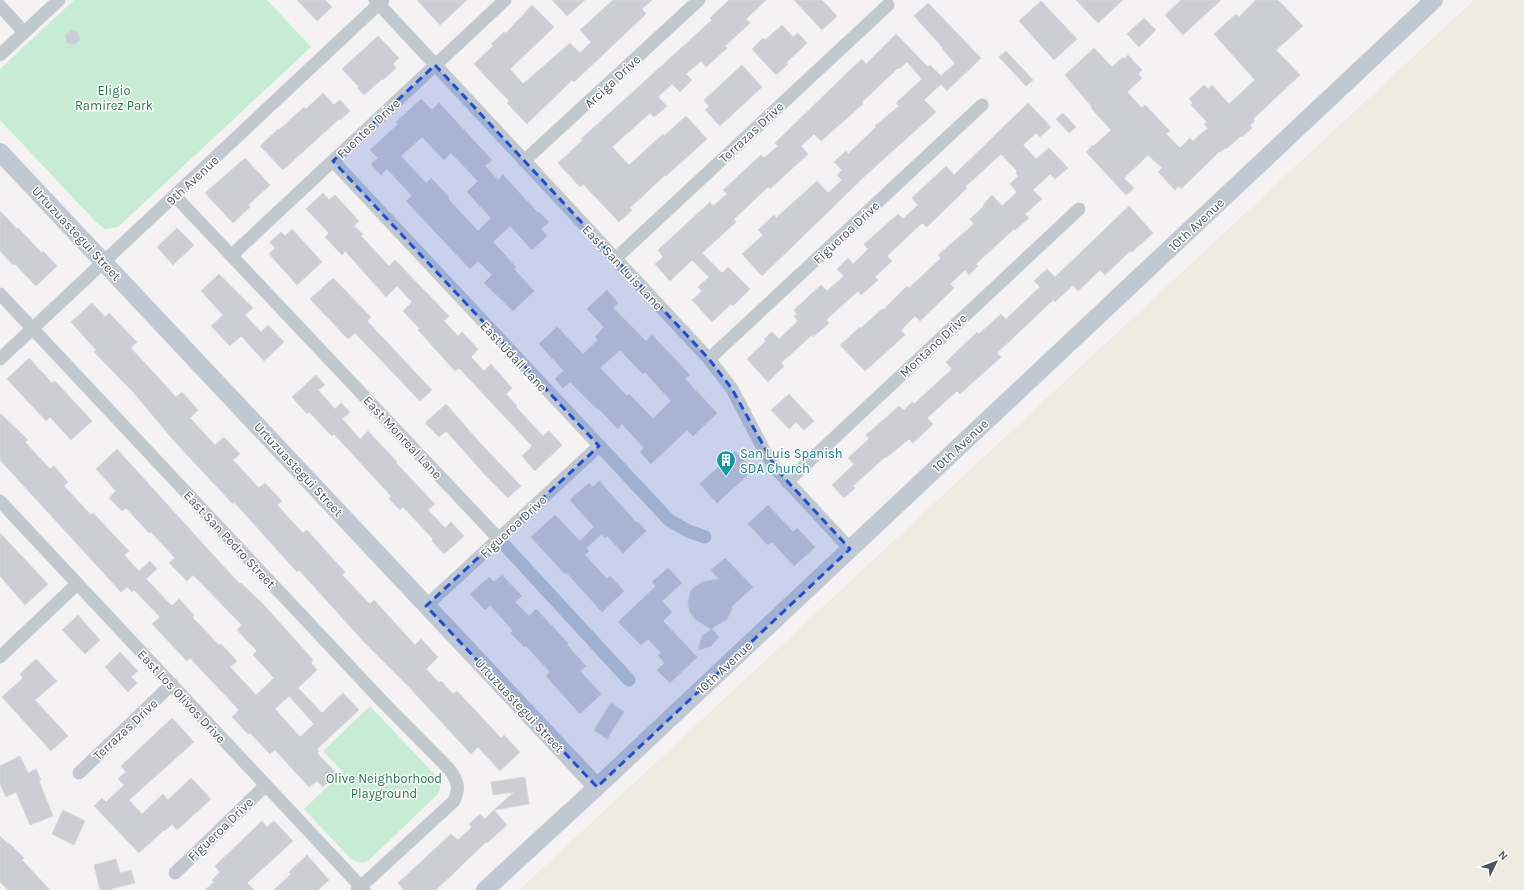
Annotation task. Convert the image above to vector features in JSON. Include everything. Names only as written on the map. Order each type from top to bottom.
[{"type":"main road","name":"10th Avenue","points":[[485,890],[597,787],[1434,0]]},
{"type":"main road","name":"Urtuzuastegui Street","points":[[0,152],[597,787]]},
{"type":"street","points":[[0,55],[59,0]]},
{"type":"street","name":"Fuentes Drive","points":[[232,255],[505,0]]},
{"type":"street","name":"Arciga Drive","points":[[524,161],[699,0]]},
{"type":"street","name":"East San Luis Lane","points":[[379,1],[435,65],[709,359],[732,389],[765,452],[777,470],[850,549]]},
{"type":"street","name":"9th Avenue","points":[[0,359],[175,196],[379,1]]},
{"type":"street","name":"Terrazas Drive","points":[[615,259],[888,5]]},
{"type":"street","points":[[0,6],[24,32]]},
{"type":"street","name":"Figueroa Drive","points":[[709,359],[982,105]]},
{"type":"street","name":"East Udall Lane","points":[[333,161],[669,520],[688,531],[705,537]]},
{"type":"street","name":"East Monreal Lane","points":[[175,196],[499,539],[629,680]]},
{"type":"street","name":"Montano Drive","points":[[787,482],[1079,209]]},
{"type":"street","name":"East San Pedro Street","points":[[0,294],[375,694],[450,770],[458,786],[454,801],[361,889]]},
{"type":"street","name":"Figueroa Drive","points":[[426,606],[599,446]]},
{"type":"street","name":"East Los Olivos Drive","points":[[0,501],[266,785],[361,889]]},
{"type":"street","points":[[0,658],[77,584]]},
{"type":"street","name":"Terrazas Drive","points":[[79,773],[172,684]]},
{"type":"street","name":"Figueroa Drive","points":[[175,873],[266,785]]},
{"type":"highlighted area","points":[[435,65],[709,359],[732,389],[777,470],[850,549],[597,787],[426,606],[599,446],[333,161]]},
{"type":"green space","name":"Eligio Ramirez Park","points":[[74,0],[267,0],[311,47],[118,227],[105,229],[96,222],[0,120],[0,69]]},
{"type":"green space","name":"Olive Neighborhood Playground","points":[[370,706],[437,777],[440,787],[438,794],[368,861],[357,862],[351,859],[304,809],[343,772],[323,751]]},
{"type":"sand","points":[[1474,0],[1524,0],[1524,890],[519,890]]},
{"type":"building","points":[[297,0],[325,0],[332,7],[317,21]]},
{"type":"building","points":[[417,0],[467,0],[440,25]]},
{"type":"building","points":[[552,0],[585,0],[567,16]]},
{"type":"building","points":[[613,0],[652,0],[642,9],[646,14],[574,82],[572,80],[527,124],[507,103],[509,101],[474,64],[493,46],[491,44],[504,32],[506,33],[532,5],[554,27],[510,69],[523,84],[570,43],[580,53],[591,42],[580,30]]},
{"type":"building","points":[[729,0],[766,0],[746,19],[750,23],[725,46],[727,48],[706,67],[701,61],[686,74],[692,80],[680,92],[672,84],[658,97],[667,106],[654,117],[650,113],[612,147],[629,165],[663,134],[664,136],[686,116],[707,139],[666,176],[665,175],[630,208],[632,210],[619,222],[583,184],[580,187],[558,163],[583,140],[581,139],[712,20],[710,18]]},
{"type":"building","points":[[794,0],[822,0],[837,16],[822,30]]},
{"type":"building","points":[[1076,0],[1123,0],[1098,23]]},
{"type":"building","points":[[1181,0],[1221,0],[1183,35],[1165,15]]},
{"type":"building","points":[[1256,0],[1278,0],[1303,26],[1276,50],[1300,75],[1253,119],[1255,121],[1250,125],[1252,128],[1226,149],[1225,148],[1220,151],[1181,189],[1179,186],[1175,190],[1158,172],[1162,168],[1148,155],[1124,178],[1134,188],[1126,195],[1086,152],[1111,130],[1091,108],[1092,107],[1065,75],[1094,48],[1112,67],[1123,57],[1125,59],[1128,55],[1142,70],[1138,74],[1142,78],[1127,92],[1142,108],[1145,105],[1170,131],[1166,134],[1180,148],[1190,138],[1193,141],[1208,128],[1204,124],[1207,122],[1191,105],[1193,103],[1189,99],[1204,85],[1208,89],[1212,85],[1229,104],[1255,80],[1214,34],[1236,14],[1239,17]]},
{"type":"building","points":[[1041,1],[1077,39],[1054,60],[1019,21]]},
{"type":"building","points":[[928,3],[981,58],[947,91],[941,84],[924,100],[936,112],[867,174],[762,276],[742,254],[763,235],[758,230],[774,215],[776,218],[817,181],[828,193],[842,180],[837,175],[842,170],[834,162],[846,151],[848,154],[876,127],[875,126],[899,106],[896,103],[922,79],[907,62],[899,69],[898,68],[862,102],[863,104],[821,141],[814,134],[801,146],[808,154],[770,189],[768,187],[734,219],[736,222],[702,253],[722,273],[728,267],[750,289],[733,306],[731,304],[712,322],[692,300],[702,291],[698,287],[709,277],[692,260],[670,281],[655,264],[663,257],[658,250],[710,202],[713,206],[727,194],[723,190],[761,155],[764,158],[778,146],[775,143],[862,59],[866,64],[896,34],[928,67],[930,65],[941,76],[955,63],[914,16]]},
{"type":"building","points":[[1144,18],[1156,30],[1139,47],[1127,34]]},
{"type":"building","points":[[782,25],[793,37],[798,33],[807,43],[776,75],[752,49],[763,38],[765,40]]},
{"type":"building","points":[[71,30],[78,32],[80,40],[74,45],[67,43],[65,35]]},
{"type":"building","points":[[378,36],[399,58],[393,64],[396,68],[364,95],[357,88],[359,87],[342,69]]},
{"type":"building","points":[[1006,51],[1033,80],[1026,86],[999,57]]},
{"type":"building","points":[[742,65],[762,87],[720,126],[705,110],[709,106],[704,100]]},
{"type":"building","points":[[323,93],[334,105],[340,100],[350,111],[340,120],[339,119],[283,170],[260,146],[304,107],[306,109]]},
{"type":"building","points":[[421,99],[432,110],[439,103],[492,160],[485,166],[498,180],[503,175],[538,213],[539,212],[549,222],[541,229],[547,236],[532,250],[510,226],[493,242],[516,267],[514,269],[534,291],[513,311],[484,283],[492,275],[478,261],[470,269],[406,201],[412,196],[387,169],[381,175],[371,164],[378,158],[370,150],[398,124],[396,122]],"holes":[[[422,137],[444,160],[451,153],[478,181],[467,192],[491,218],[478,231],[448,199],[449,197],[431,178],[426,183],[401,156]]]},
{"type":"building","points":[[1028,103],[1051,127],[1040,137],[1036,133],[1023,145],[1036,159],[1049,148],[1068,168],[1055,179],[1050,174],[1033,190],[1042,199],[1025,214],[1029,218],[1015,230],[1014,229],[976,264],[978,266],[969,275],[965,270],[950,284],[954,288],[920,321],[915,316],[901,330],[905,335],[865,371],[840,345],[882,309],[883,310],[907,286],[909,288],[941,258],[938,255],[974,224],[970,219],[984,206],[983,205],[992,195],[1002,206],[1017,192],[1010,184],[1018,176],[1016,173],[1017,171],[1001,154],[965,187],[967,188],[927,227],[922,223],[887,256],[892,261],[875,277],[878,280],[861,295],[858,291],[826,320],[829,323],[813,337],[812,335],[781,363],[784,366],[768,382],[747,359],[766,341],[764,339],[772,332],[779,339],[798,321],[794,316],[797,314],[794,310],[821,285],[827,291],[844,276],[837,269],[848,258],[853,264],[868,249],[864,244],[898,214],[903,219],[918,205],[912,198],[946,166],[954,175]]},
{"type":"building","points":[[1063,113],[1076,127],[1069,133],[1056,119]]},
{"type":"building","points":[[245,158],[270,185],[248,205],[250,207],[233,223],[205,193]]},
{"type":"building","points":[[323,193],[329,200],[335,195],[359,221],[354,226],[363,234],[361,236],[389,266],[395,260],[449,316],[444,321],[458,336],[462,332],[478,349],[471,357],[484,371],[491,364],[512,388],[506,394],[543,436],[549,431],[562,445],[535,471],[522,456],[532,446],[459,368],[455,371],[403,311],[412,302],[397,286],[386,297],[345,251],[342,255],[325,237],[329,233],[306,209]]},
{"type":"building","points":[[1129,206],[1153,233],[1132,252],[1130,251],[1105,275],[1100,270],[1078,291],[1073,285],[1055,302],[1053,300],[997,353],[1001,357],[960,394],[957,391],[927,418],[933,424],[913,443],[909,439],[886,458],[885,457],[853,486],[855,488],[844,498],[832,485],[854,464],[848,458],[869,439],[866,435],[899,406],[904,410],[912,402],[914,404],[952,369],[946,362],[977,332],[979,334],[1001,314],[1006,319],[1040,287],[1034,281],[1047,269],[1055,277]]},
{"type":"building","points":[[0,211],[57,266],[36,286],[0,251]]},
{"type":"building","points":[[177,228],[194,245],[173,265],[157,247]]},
{"type":"building","points":[[292,229],[322,262],[297,285],[269,254],[275,248],[270,242],[281,232],[285,236]]},
{"type":"building","points":[[219,274],[253,308],[245,315],[261,332],[268,325],[284,342],[264,361],[241,336],[230,346],[211,326],[223,315],[201,291]]},
{"type":"building","points":[[333,278],[371,317],[367,321],[432,390],[420,401],[355,333],[348,339],[310,299]]},
{"type":"building","points":[[607,290],[618,303],[613,308],[646,341],[652,335],[690,375],[685,379],[717,413],[693,436],[687,430],[651,464],[640,452],[644,448],[622,424],[618,429],[570,382],[563,388],[555,379],[564,371],[539,344],[557,327],[583,354],[598,340],[595,337],[604,327],[587,309]],"holes":[[[620,350],[643,374],[645,372],[671,401],[653,419],[629,394],[627,396],[600,368]]]},
{"type":"building","points":[[92,303],[105,317],[109,313],[137,342],[131,348],[176,397],[182,392],[198,410],[190,418],[215,445],[224,437],[240,454],[233,460],[259,488],[265,483],[282,501],[277,505],[303,533],[307,530],[345,572],[342,575],[370,604],[374,600],[415,645],[421,639],[438,657],[426,669],[439,683],[441,681],[453,694],[457,691],[501,738],[504,735],[520,752],[500,771],[478,747],[471,754],[408,686],[364,642],[299,570],[297,572],[234,502],[233,504],[175,442],[134,393],[94,352],[96,350],[71,322]]},
{"type":"building","points":[[29,358],[52,383],[55,381],[92,421],[71,440],[50,417],[46,421],[7,379]]},
{"type":"building","points":[[316,375],[325,385],[318,390],[335,409],[341,403],[350,412],[342,419],[360,439],[368,431],[435,504],[428,510],[445,528],[451,522],[464,536],[444,554],[432,541],[433,539],[403,507],[400,510],[389,499],[391,496],[334,434],[332,436],[309,412],[307,414],[292,397]]},
{"type":"building","points":[[789,394],[814,421],[804,430],[796,422],[789,429],[771,410]]},
{"type":"building","points":[[446,404],[480,443],[521,486],[508,498],[446,431],[439,437],[425,423]]},
{"type":"building","points":[[0,413],[28,440],[25,442],[50,469],[54,466],[68,482],[64,486],[91,515],[93,513],[129,551],[124,555],[139,571],[150,561],[157,569],[146,579],[172,606],[179,599],[194,615],[192,617],[237,661],[230,667],[256,695],[274,678],[253,655],[257,651],[237,630],[242,625],[193,575],[187,581],[169,563],[175,558],[151,532],[149,533],[126,508],[122,511],[109,498],[116,491],[96,469],[117,449],[240,584],[241,583],[264,605],[313,660],[311,663],[317,670],[298,688],[322,713],[343,693],[359,710],[317,749],[319,751],[317,753],[337,774],[323,787],[317,781],[309,787],[275,750],[270,754],[250,733],[248,734],[232,717],[239,710],[190,658],[187,661],[152,624],[160,617],[134,590],[132,592],[127,587],[121,592],[0,460]],"holes":[[[289,696],[314,724],[300,737],[275,709]]]},
{"type":"building","name":"San Luis Spanish SDA Church","points":[[735,451],[753,470],[717,503],[700,484]]},
{"type":"building","points":[[599,481],[646,531],[623,553],[607,536],[605,538],[602,534],[586,548],[589,551],[585,555],[607,579],[610,576],[624,591],[602,612],[566,572],[565,574],[531,537],[555,515],[580,541],[594,527],[570,500],[589,483],[593,487]]},
{"type":"building","points":[[768,505],[793,532],[797,528],[815,547],[794,566],[772,542],[768,545],[748,524]]},
{"type":"building","points":[[0,533],[48,584],[25,605],[0,576]]},
{"type":"building","points":[[725,558],[753,587],[732,606],[727,619],[711,629],[695,619],[690,612],[688,603],[691,590],[702,582],[719,579],[711,570]]},
{"type":"building","points":[[668,568],[682,583],[662,601],[672,612],[663,621],[697,657],[670,683],[657,670],[665,663],[658,655],[661,653],[648,639],[641,645],[618,622],[656,586],[652,582]]},
{"type":"building","points":[[502,575],[522,596],[515,602],[529,616],[536,609],[568,643],[567,645],[586,666],[580,671],[601,694],[580,714],[546,676],[550,672],[526,646],[524,647],[511,633],[513,631],[490,605],[485,610],[470,594],[489,577],[494,582]]},
{"type":"building","points":[[78,615],[100,640],[85,654],[62,630]]},
{"type":"building","points":[[712,629],[719,637],[711,646],[698,650],[702,636]]},
{"type":"building","points":[[120,652],[138,671],[131,677],[137,683],[128,692],[105,667]]},
{"type":"building","points":[[36,659],[57,681],[35,700],[68,736],[51,751],[2,697],[23,678],[20,674]]},
{"type":"building","points":[[611,703],[624,712],[607,739],[594,730]]},
{"type":"building","points":[[172,718],[194,742],[129,800],[142,814],[163,794],[168,800],[191,778],[211,799],[177,830],[172,824],[139,853],[94,806],[102,798],[106,802],[124,785],[118,779],[126,772],[121,766]]},
{"type":"building","points":[[20,756],[28,773],[36,769],[41,780],[39,781],[53,816],[30,825],[16,792],[6,797],[0,784],[0,766]]},
{"type":"building","points":[[525,777],[529,804],[494,810],[514,792],[493,795],[491,782]]},
{"type":"building","points":[[63,810],[85,821],[74,845],[52,834]]},
{"type":"building","points":[[494,810],[507,825],[487,843],[486,842],[436,890],[404,890],[398,883],[451,834],[458,840],[472,827],[469,824],[480,814],[485,819]]},
{"type":"building","points":[[262,821],[267,827],[274,821],[293,841],[247,883],[254,890],[205,890],[214,882],[212,880],[220,872],[215,866]]},
{"type":"building","points":[[0,836],[24,858],[22,860],[50,890],[8,890],[0,882]]},
{"type":"building","points":[[307,855],[329,880],[318,890],[274,890],[291,874],[289,872]]},
{"type":"building","points":[[116,859],[120,873],[131,870],[135,883],[108,890],[100,890],[94,865]]},
{"type":"place","name":"San Luis Spanish SDA Church","points":[[726,477]]}]
